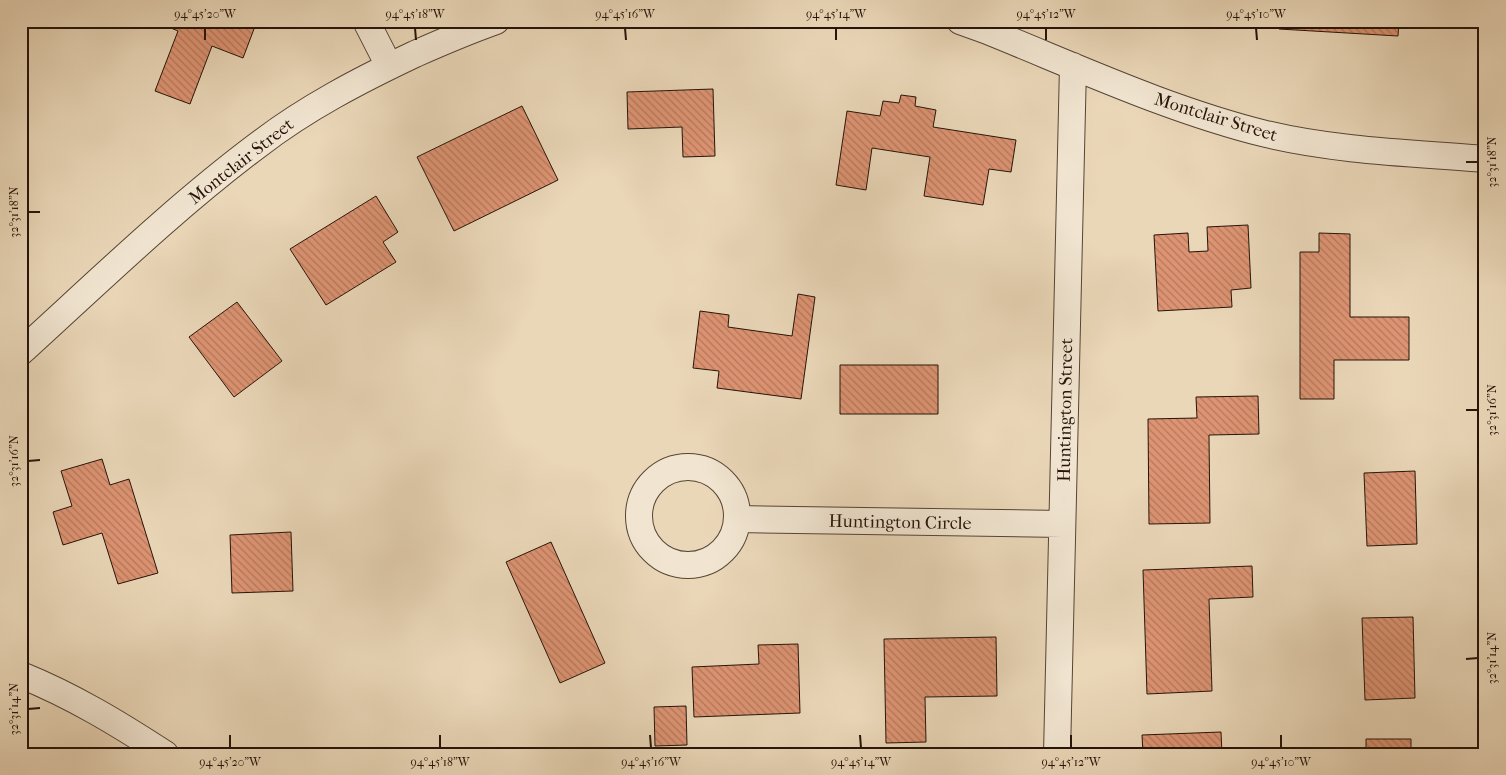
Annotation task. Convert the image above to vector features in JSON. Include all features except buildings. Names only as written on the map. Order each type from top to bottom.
[{"type":"street","points":[[366,21],[389,66]]},
{"type":"street","name":"Montclair Street","points":[[21,352],[196,194],[258,144],[321,102],[389,66],[458,35],[496,21]]},
{"type":"street","name":"Montclair Street","points":[[960,21],[1186,111],[1268,134],[1342,146],[1485,159]]},
{"type":"street","name":"Huntington Street","points":[[1058,754],[1073,66]]},
{"type":"street","name":"Huntington Circle","points":[[738,520],[1062,524]]},
{"type":"street","points":[[21,675],[58,691],[96,711],[165,754]]}]
